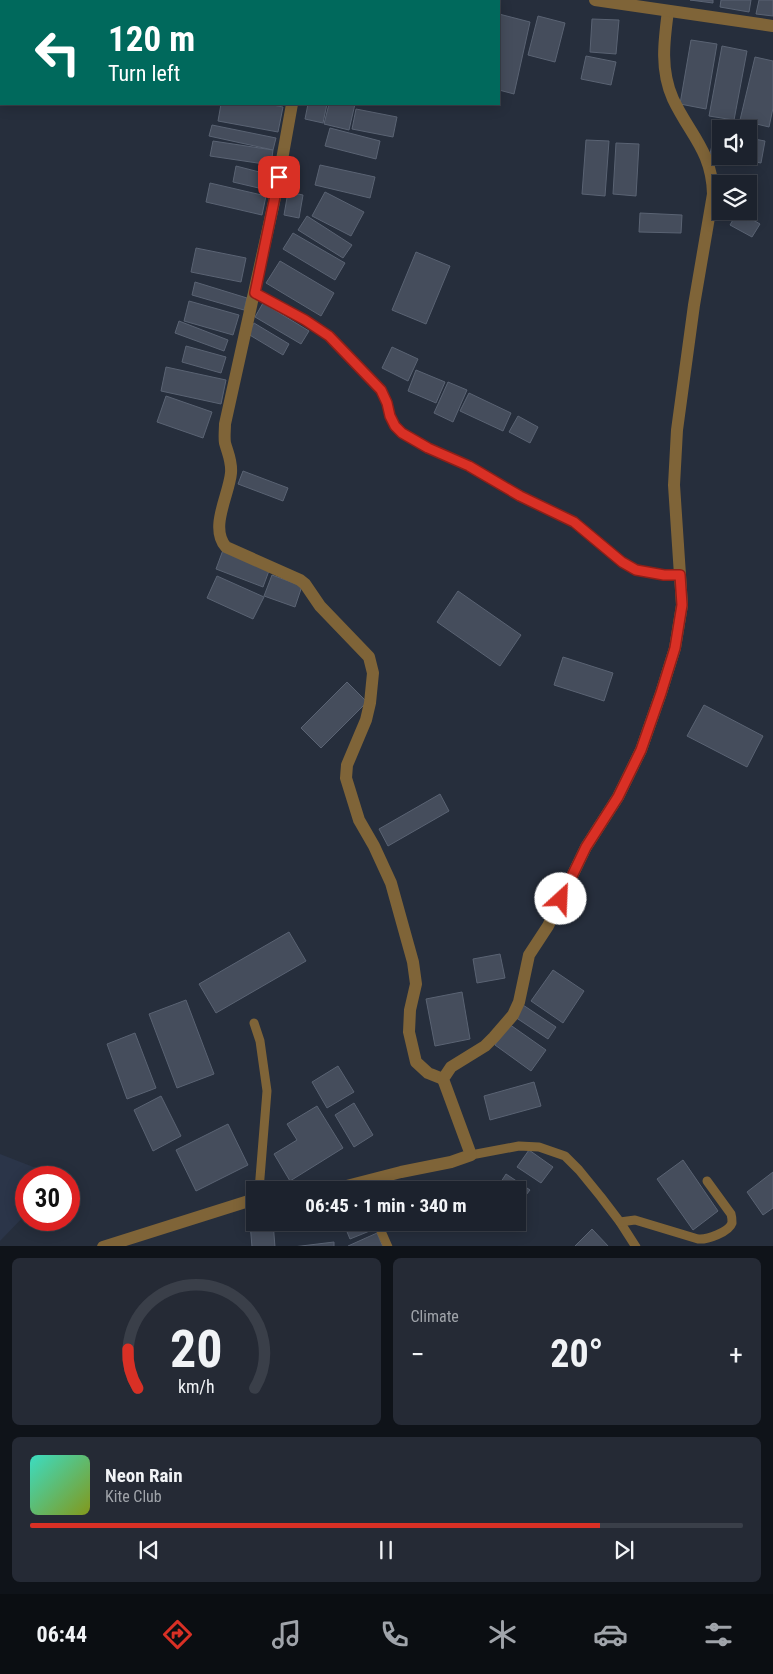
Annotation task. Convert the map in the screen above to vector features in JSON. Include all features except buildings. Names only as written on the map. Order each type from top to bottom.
[{"type":"street","points":[[595,0],[773,26]]},
{"type":"street","points":[[443,1079],[451,1067],[485,1046],[494,1038],[513,1014],[519,1002],[529,955],[548,926],[586,847],[618,797],[641,750],[675,648],[682,605],[674,485],[677,430],[694,305],[713,194],[708,162],[702,146],[673,98],[668,82],[663,57],[668,11]]},
{"type":"street","points":[[292,105],[276,193],[225,424],[225,442],[229,453],[231,475],[220,524],[220,537],[226,547],[300,580],[305,584],[320,606],[369,657],[373,674],[370,703],[366,720],[347,765],[346,778],[359,820],[374,846],[391,883],[413,962],[416,984],[410,1010],[409,1032],[416,1062],[428,1073],[443,1079],[472,1155],[451,1162],[401,1172],[376,1181]]},
{"type":"street","points":[[103,1246],[246,1202]]},
{"type":"lane","points":[[255,293],[305,320],[329,336],[381,390],[390,416],[395,426],[402,433],[428,448],[469,466],[520,496],[574,522],[622,562],[636,570],[664,575],[680,575]]},
{"type":"lane","points":[[254,1023],[260,1041],[267,1091],[260,1181]]},
{"type":"lane","points":[[472,1155],[519,1146],[539,1147],[565,1156],[579,1170],[620,1222],[636,1246]]},
{"type":"lane","points":[[620,1222],[635,1220],[698,1239],[708,1239],[728,1228],[732,1220],[731,1214],[707,1181]]},
{"type":"lane","points":[[382,1231],[388,1246]]},
{"type":"shaded area","points":[[0,1154],[31,1166],[15,1166],[15,1225],[0,1241]]},
{"type":"route","points":[[279,177],[255,293],[305,320],[329,336],[381,390],[390,416],[395,426],[402,433],[428,448],[469,466],[520,496],[574,522],[622,562],[636,570],[664,575],[680,575],[682,605],[675,648],[641,750],[618,797],[586,847],[561,899]]}]
